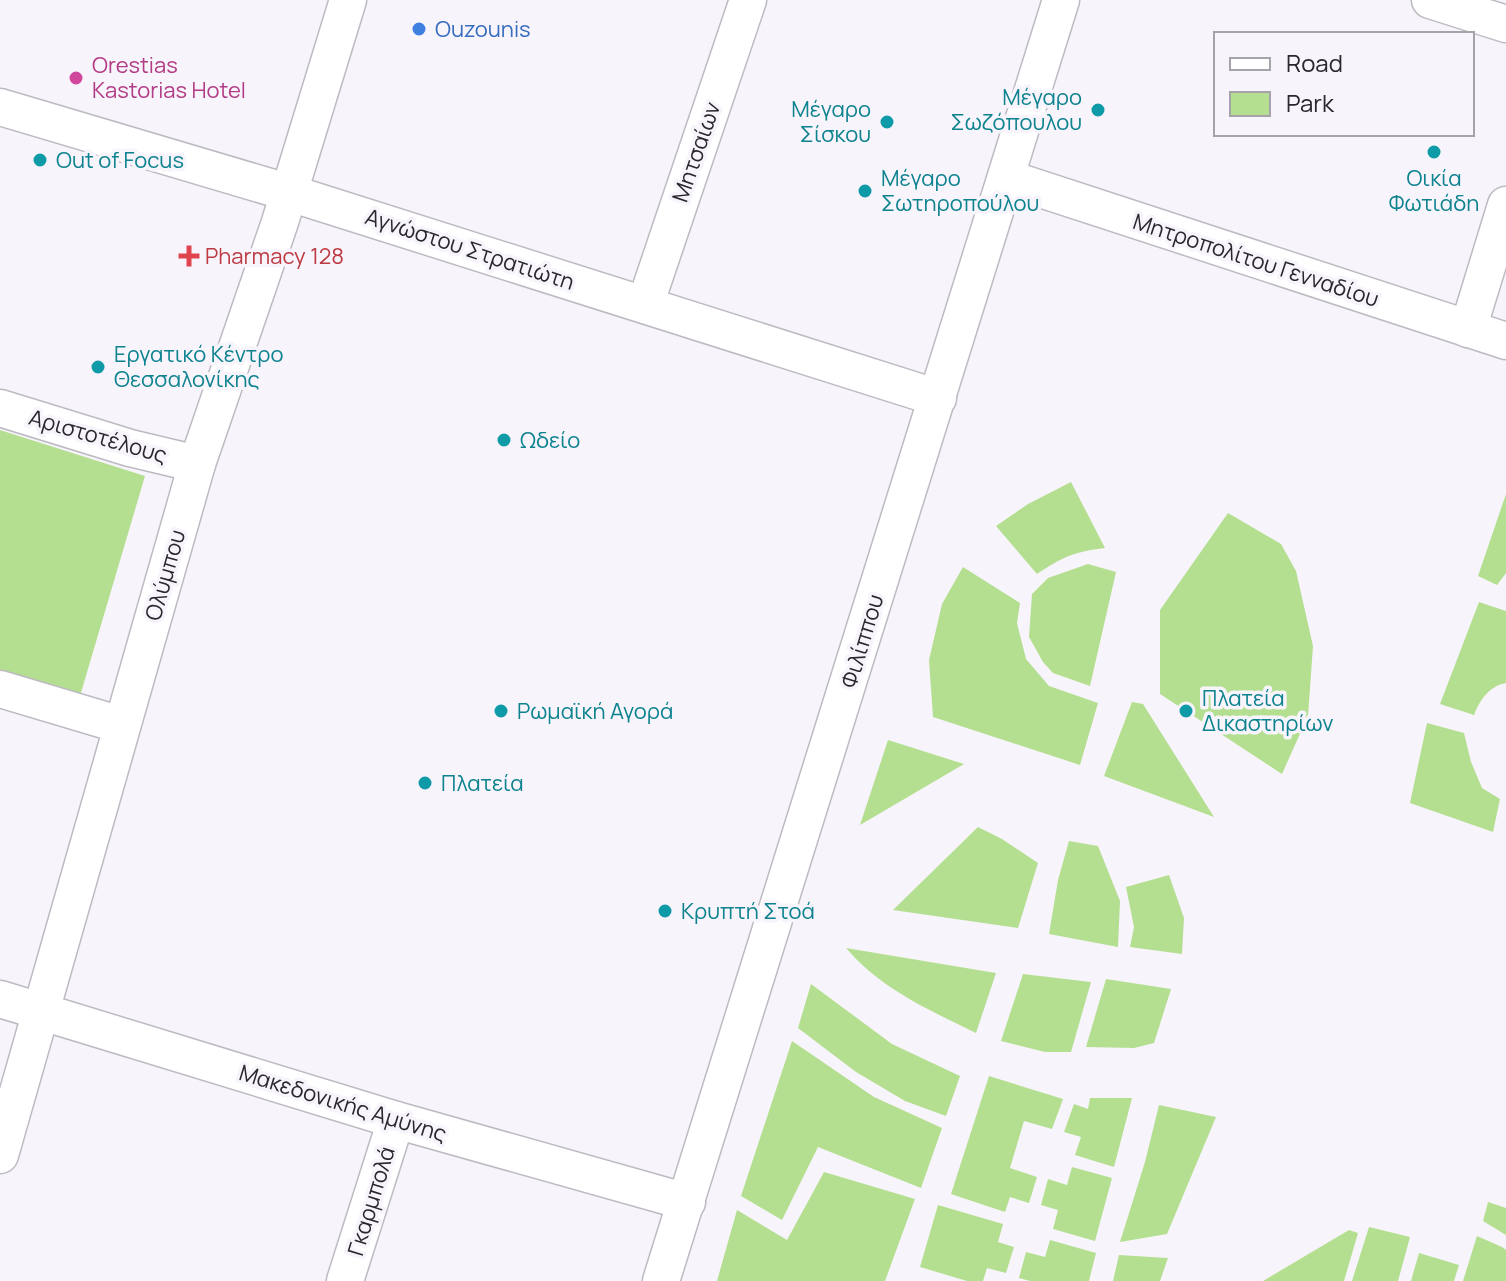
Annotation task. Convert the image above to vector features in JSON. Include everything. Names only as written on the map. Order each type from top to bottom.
[{"type":"street","name":"Ολύμπου","points":[[0,1155],[197,464],[290,193],[348,0]]},
{"type":"street","name":"Μητσαίων","points":[[645,305],[748,0]]},
{"type":"street","name":"Φιλίππου","points":[[661,1281],[1061,0]]},
{"type":"street","points":[[1430,0],[1506,24]]},
{"type":"street","name":"Αγνώστου Στρατιώτη","points":[[0,107],[290,193],[938,398]]},
{"type":"street","name":"Μητροπολίτου Γενναδίου","points":[[1007,178],[1506,341]]},
{"type":"street","points":[[1468,329],[1506,205]]},
{"type":"street","name":"Αριστοτέλους","points":[[0,408],[130,448],[197,464]]},
{"type":"street","points":[[0,689],[121,725]]},
{"type":"street","name":"Μακεδονικής Αμύνης","points":[[0,999],[396,1120],[687,1202]]},
{"type":"street","name":"Γκαρμπολά","points":[[345,1281],[396,1120]]},
{"type":"green space","points":[[0,430],[145,476],[80,696],[0,671]]},
{"type":"green space","points":[[1071,482],[1105,548],[1070,556],[1037,574],[996,526],[1028,504]]},
{"type":"green space","points":[[1506,494],[1506,573],[1497,585],[1478,576]]},
{"type":"green space","points":[[1228,513],[1281,544],[1296,571],[1313,646],[1308,716],[1282,774],[1160,694],[1160,610]]},
{"type":"green space","points":[[1088,564],[1116,572],[1090,686],[1053,673],[1029,637],[1032,594],[1048,578]]},
{"type":"green space","points":[[963,567],[1020,603],[1017,623],[1026,659],[1049,686],[1098,703],[1080,765],[933,717],[929,660],[942,604]]},
{"type":"green space","points":[[1479,602],[1506,611],[1506,683],[1486,694],[1474,715],[1440,704]]},
{"type":"green space","points":[[1132,702],[1143,704],[1214,817],[1104,776]]},
{"type":"green space","points":[[1427,723],[1464,733],[1482,788],[1500,799],[1493,832],[1410,803]]},
{"type":"green space","points":[[888,740],[964,764],[860,825]]},
{"type":"green space","points":[[978,827],[1038,863],[1018,928],[893,910]]},
{"type":"green space","points":[[1069,841],[1098,846],[1120,901],[1118,947],[1049,934],[1058,880]]},
{"type":"green space","points":[[1169,875],[1184,918],[1182,954],[1130,947],[1134,927],[1126,887]]},
{"type":"green space","points":[[846,948],[996,973],[976,1033],[890,987]]},
{"type":"green space","points":[[1023,974],[1091,982],[1071,1052],[1045,1052],[1001,1041]]},
{"type":"green space","points":[[1106,979],[1171,989],[1154,1043],[1134,1048],[1086,1047]]},
{"type":"green space","points":[[811,984],[892,1044],[960,1076],[946,1116],[905,1101],[856,1072],[798,1028]]},
{"type":"green space","points":[[792,1041],[874,1097],[942,1128],[921,1188],[818,1147],[782,1220],[741,1196]]},
{"type":"green space","points":[[989,1076],[1063,1099],[1052,1129],[1024,1121],[1010,1168],[1037,1177],[1029,1203],[1010,1197],[1005,1212],[951,1194]]},
{"type":"green space","points":[[1090,1098],[1132,1098],[1114,1167],[1075,1155],[1081,1137],[1064,1132],[1074,1104],[1088,1109]]},
{"type":"green space","points":[[1159,1105],[1216,1117],[1167,1234],[1120,1242],[1145,1162]]},
{"type":"green space","points":[[1072,1167],[1112,1178],[1095,1241],[1053,1229],[1058,1210],[1041,1205],[1048,1179],[1067,1185]]},
{"type":"green space","points":[[824,1172],[915,1199],[885,1281],[717,1281],[737,1210],[787,1240]]},
{"type":"green space","points":[[1488,1202],[1506,1208],[1506,1235],[1483,1221]]},
{"type":"green space","points":[[938,1205],[1003,1224],[998,1242],[1014,1247],[1006,1273],[987,1268],[983,1281],[967,1281],[920,1267]]},
{"type":"green space","points":[[1369,1227],[1410,1237],[1398,1281],[1352,1281]]},
{"type":"green space","points":[[1349,1230],[1358,1233],[1344,1281],[1263,1281]]},
{"type":"green space","points":[[1477,1236],[1506,1250],[1506,1281],[1463,1281]]},
{"type":"green space","points":[[1050,1240],[1096,1253],[1089,1281],[1030,1281],[1019,1278],[1026,1252],[1045,1257]]},
{"type":"green space","points":[[1419,1253],[1459,1265],[1454,1281],[1411,1281]]},
{"type":"green space","points":[[1119,1255],[1168,1258],[1160,1281],[1113,1281]]},
{"type":"place","name":"Ouzounis","points":[[419,29]]},
{"type":"place","name":"Orestias Kastorias Hotel","points":[[76,78]]},
{"type":"place","name":"Μέγαρο Σωζόπουλου","points":[[1098,110]]},
{"type":"place","name":"Μέγαρο Σίσκου","points":[[887,122]]},
{"type":"place","name":"Οικία Φωτιάδη","points":[[1434,152]]},
{"type":"place","name":"Out of Focus","points":[[40,160]]},
{"type":"place","name":"Μέγαρο Σωτηροπούλου","points":[[865,191]]},
{"type":"place","name":"Pharmacy 128","points":[[189,256]]},
{"type":"place","name":"Εργατικό Κέντρο Θεσσαλονίκης","points":[[98,367]]},
{"type":"place","name":"Ωδείο","points":[[504,440]]},
{"type":"place","name":"Ρωμαϊκή Αγορά","points":[[501,711]]},
{"type":"place","name":"Πλατεία Δικαστηρίων","points":[[1186,711]]},
{"type":"place","name":"Πλατεία","points":[[425,783]]},
{"type":"place","name":"Κρυπτή Στοά","points":[[665,911]]}]
